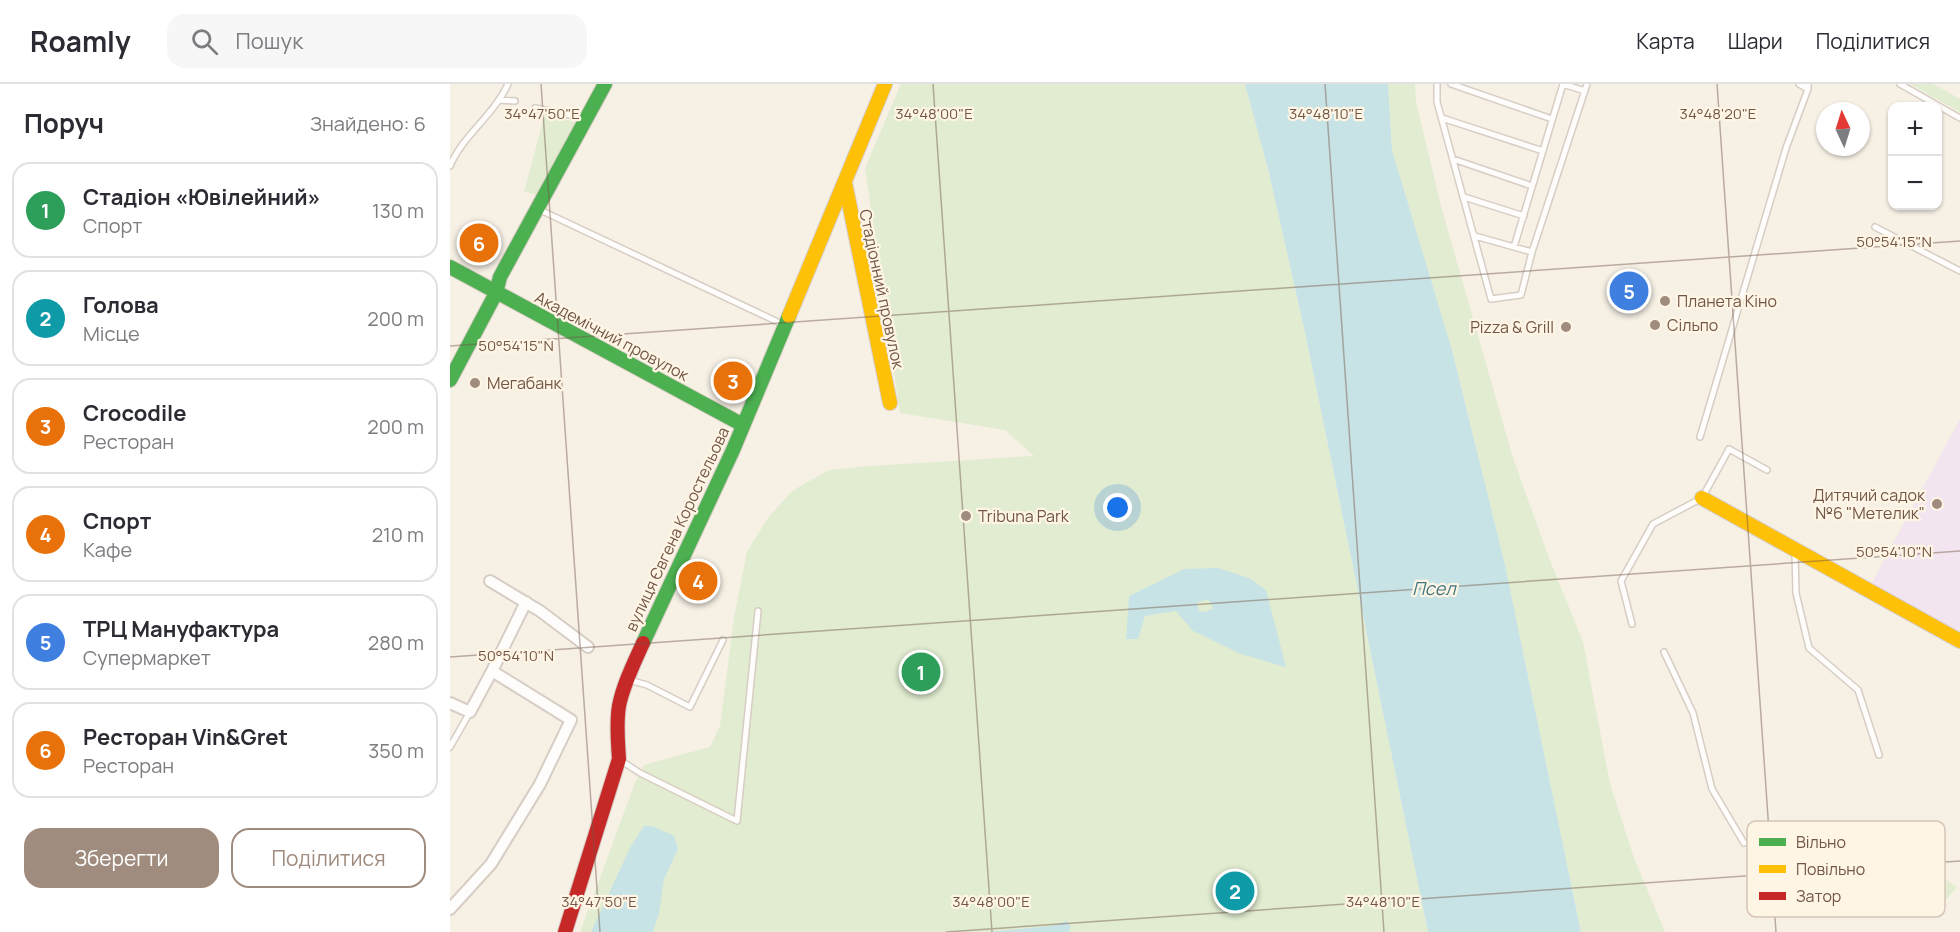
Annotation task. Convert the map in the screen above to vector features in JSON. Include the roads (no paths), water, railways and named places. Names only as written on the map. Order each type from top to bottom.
[{"type":"street","points":[[450,380],[496,293],[500,277],[605,84]]},
{"type":"street","name":"вулиця Євгена Коростельова","points":[[565,932],[619,759],[617,734],[619,705],[628,679],[743,425],[885,84]]},
{"type":"street","name":"Стадіонний провулок","points":[[844,180],[890,403]]},
{"type":"street","name":"Академічний провулок","points":[[450,267],[743,425]]},
{"type":"street","points":[[1702,498],[1960,641]]},
{"type":"street","points":[[490,581],[526,603],[588,647]]},
{"type":"street","points":[[450,702],[470,712],[526,603]]},
{"type":"street","points":[[450,909],[491,864],[540,784],[571,720],[492,671]]},
{"type":"lane","points":[[1437,84],[1437,102],[1491,299],[1521,295],[1532,252],[1587,84]]},
{"type":"lane","points":[[1451,84],[1552,119]]},
{"type":"lane","points":[[1514,247],[1563,84],[1585,91]]},
{"type":"lane","points":[[1799,84],[1808,86],[1813,84]]},
{"type":"lane","points":[[1900,84],[1960,118]]},
{"type":"lane","points":[[450,166],[455,153],[499,100],[506,85]]},
{"type":"lane","points":[[1700,437],[1786,148],[1808,86]]},
{"type":"lane","points":[[499,100],[515,101]]},
{"type":"lane","points":[[535,108],[585,118]]},
{"type":"lane","points":[[1442,118],[1543,151]]},
{"type":"lane","points":[[1453,159],[1532,186]]},
{"type":"lane","points":[[1464,197],[1524,216]]},
{"type":"lane","points":[[537,209],[784,325]]},
{"type":"lane","points":[[1875,227],[1960,271]]},
{"type":"lane","points":[[1474,236],[1532,252]]},
{"type":"lane","points":[[1632,624],[1621,581],[1653,524],[1702,498],[1730,449],[1767,470]]},
{"type":"lane","points":[[1795,549],[1796,593],[1809,648],[1858,690],[1879,755]]},
{"type":"lane","points":[[619,759],[640,773],[737,821],[758,611]]},
{"type":"lane","points":[[628,679],[646,685],[690,707],[723,640]]},
{"type":"lane","points":[[1664,652],[1693,713],[1712,789],[1744,843]]},
{"type":"lane","points":[[450,747],[470,712]]},
{"type":"water","name":"Псел","points":[[1245,84],[1388,84],[1392,150],[1452,350],[1505,565],[1581,932],[1428,932],[1304,328],[1269,173]]},
{"type":"water","points":[[1218,568],[1249,578],[1266,590],[1286,667],[1241,654],[1193,631],[1176,611],[1145,616],[1138,639],[1126,639],[1129,596],[1184,569]],"holes":[[[1210,601],[1213,608],[1206,612],[1199,611],[1197,603]]]},
{"type":"water","points":[[644,826],[652,826],[674,836],[678,849],[664,879],[659,913],[653,932],[591,932],[631,846]]},
{"type":"water","points":[[1066,921],[1071,926],[1069,932],[989,932],[1051,926]]},
{"type":"place","name":"Ресторан Vin&Gret","points":[[479,243]]},
{"type":"place","name":"ТРЦ Мануфактура","points":[[1629,291]]},
{"type":"place","name":"Планета Кіно","points":[[1665,301]]},
{"type":"place","name":"Сільпо","points":[[1655,325]]},
{"type":"place","name":"Pizza & Grill","points":[[1566,327]]},
{"type":"place","name":"Crocodile","points":[[733,381]]},
{"type":"place","name":"Мегабанк","points":[[475,383]]},
{"type":"place","name":"Дитячий садок №6 \"Метелик\"","points":[[1937,504]]},
{"type":"place","name":"Tribuna Park","points":[[966,516]]},
{"type":"place","name":"Спорт","points":[[698,581]]},
{"type":"place","name":"Стадіон «Ювілейний»","points":[[921,672]]},
{"type":"place","name":"Голова","points":[[1235,891]]}]
